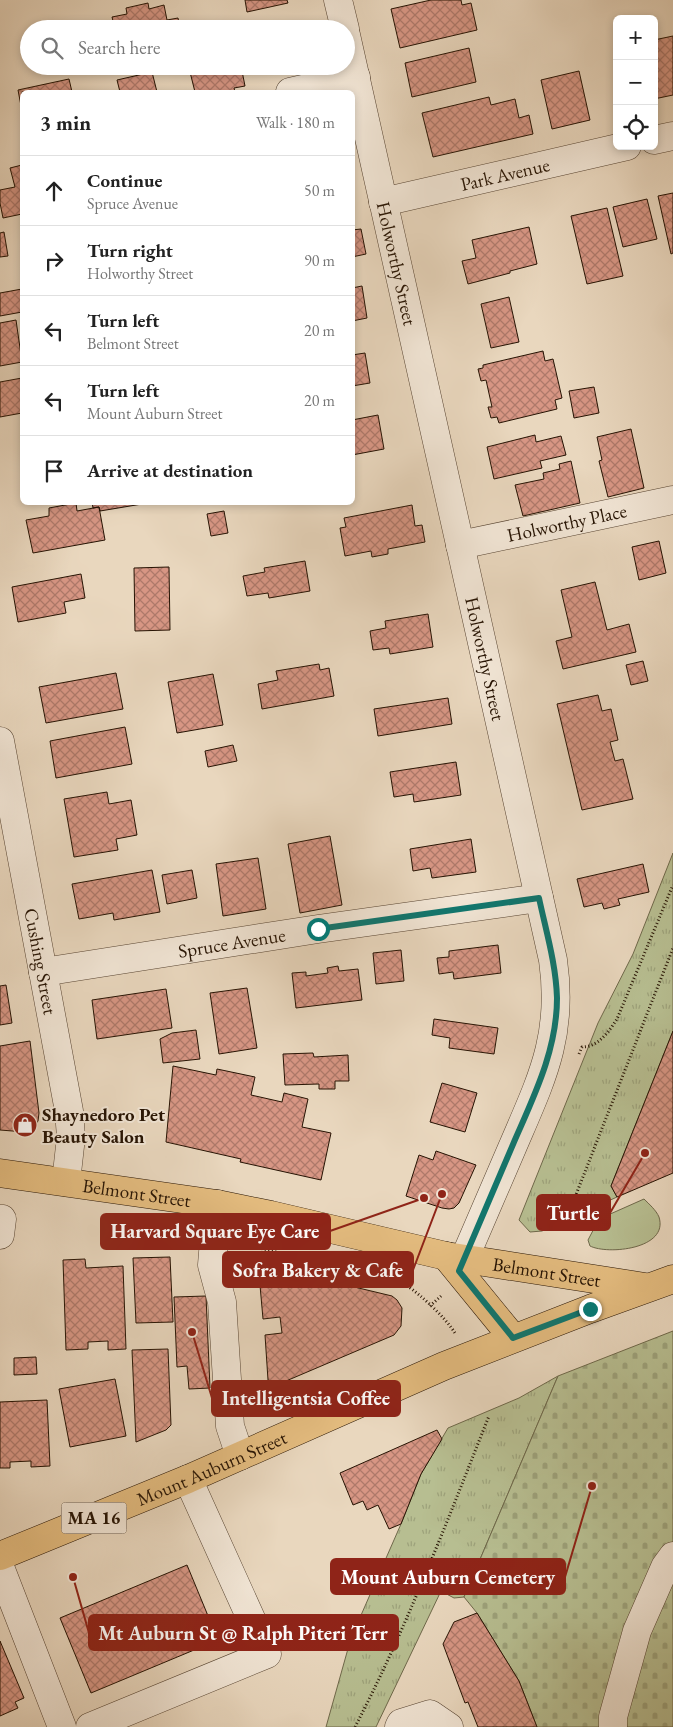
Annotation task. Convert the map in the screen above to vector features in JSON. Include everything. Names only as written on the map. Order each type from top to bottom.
[{"type":"main road","name":"Belmont Street","points":[[0,1173],[217,1204],[457,1262],[661,1283]]},
{"type":"main road","name":"Belmont Street","points":[[457,1262],[513,1338]]},
{"type":"main road","name":"Mount Auburn Street","points":[[0,1556],[188,1479],[444,1366],[513,1338],[661,1283]]},
{"type":"street","points":[[338,0],[343,20]]},
{"type":"street","name":"Holworthy Street","points":[[355,73],[553,960],[556,987],[556,1008],[551,1045],[539,1084],[457,1262]]},
{"type":"street","points":[[299,90],[356,77]]},
{"type":"street","points":[[658,139],[673,136]]},
{"type":"street","name":"Park Avenue","points":[[383,202],[613,149]]},
{"type":"street","name":"Holworthy Place","points":[[460,545],[673,500]]},
{"type":"street","name":"Cushing Street","points":[[0,741],[71,1126],[66,1182]]},
{"type":"street","name":"Spruce Avenue","points":[[43,972],[318,929],[539,898]]},
{"type":"street","points":[[217,1204],[212,1265],[222,1302],[230,1426],[240,1456]]},
{"type":"street","points":[[90,1727],[267,1654],[188,1479]]},
{"type":"street","points":[[614,1727],[614,1717],[637,1631],[665,1567],[673,1556]]},
{"type":"street","points":[[0,1567],[62,1727]]},
{"type":"street","points":[[399,1727],[401,1723],[430,1714],[449,1727]]},
{"type":"path","points":[[582,1047],[588,1047],[599,1041],[607,1034],[617,1019],[673,885]]},
{"type":"path","points":[[566,1220],[673,948]]},
{"type":"path","points":[[444,1294],[430,1306],[452,1328]]},
{"type":"path","points":[[355,1727],[414,1601],[489,1416]]},
{"type":"green space","points":[[673,853],[673,1031],[611,1186],[617,1197],[542,1231],[530,1232],[519,1220],[598,1023],[633,954]]},
{"type":"green space","points":[[644,1199],[659,1217],[660,1228],[655,1236],[646,1243],[622,1249],[599,1249],[590,1246],[588,1240],[599,1219]]},
{"type":"green space","points":[[673,1331],[673,1727],[537,1727],[519,1681],[477,1613],[464,1597],[558,1376]]},
{"type":"green space","points":[[558,1376],[464,1597],[454,1598],[441,1591],[376,1727],[326,1727],[351,1638],[421,1474],[448,1428],[519,1398]]},
{"type":"building","points":[[245,0],[287,0],[288,3],[247,12]]},
{"type":"building","points":[[431,0],[461,0],[462,5],[471,3],[477,30],[400,48],[391,9]]},
{"type":"building","points":[[148,3],[149,9],[164,5],[167,20],[113,20],[112,17],[127,14],[126,8]]},
{"type":"building","points":[[673,36],[673,95],[658,98],[658,60],[658,39]]},
{"type":"building","points":[[469,48],[476,82],[412,97],[405,63]]},
{"type":"building","points":[[579,71],[590,120],[552,129],[541,80]]},
{"type":"building","points":[[139,75],[153,75],[156,90],[120,90],[117,80]]},
{"type":"building","points":[[191,75],[243,75],[245,86],[234,88],[234,90],[194,90]]},
{"type":"building","points":[[69,79],[72,90],[20,90],[20,100],[18,90]]},
{"type":"building","points":[[489,97],[491,105],[515,99],[519,118],[529,115],[533,134],[433,157],[422,113]]},
{"type":"building","points":[[20,166],[20,214],[3,218],[0,190],[15,187],[10,168]]},
{"type":"building","points":[[673,193],[673,253],[671,254],[658,196]]},
{"type":"building","points":[[647,199],[657,239],[623,247],[613,207]]},
{"type":"building","points":[[607,208],[623,276],[587,284],[571,216]]},
{"type":"building","points":[[529,227],[537,264],[468,284],[462,261],[476,258],[472,240]]},
{"type":"building","points":[[361,229],[366,254],[355,256],[355,230]]},
{"type":"building","points":[[4,232],[8,256],[0,257],[0,233]]},
{"type":"building","points":[[362,286],[367,318],[355,320],[355,287]]},
{"type":"building","points":[[20,289],[20,312],[0,316],[0,293]]},
{"type":"building","points":[[509,297],[519,342],[491,348],[481,304]]},
{"type":"building","points":[[16,320],[20,362],[0,366],[0,323]]},
{"type":"building","points":[[543,351],[545,361],[553,359],[562,398],[555,400],[557,409],[499,423],[497,417],[491,418],[488,407],[492,407],[486,380],[481,381],[478,369],[483,368],[483,365]]},
{"type":"building","points":[[365,353],[370,383],[355,386],[355,355]]},
{"type":"building","points":[[20,378],[20,413],[0,417],[0,382]]},
{"type":"building","points":[[594,387],[599,413],[574,418],[569,391]]},
{"type":"building","points":[[378,415],[384,449],[355,454],[355,419]]},
{"type":"building","points":[[631,429],[644,488],[608,497],[599,461],[602,460],[597,437]]},
{"type":"building","points":[[535,435],[536,442],[561,436],[566,455],[540,461],[542,468],[494,479],[487,447]]},
{"type":"building","points":[[571,461],[580,503],[523,516],[515,485],[544,479],[543,473],[560,469],[559,464]]},
{"type":"building","points":[[76,505],[77,511],[99,507],[105,540],[33,553],[26,520],[49,516],[49,508]]},
{"type":"building","points":[[92,505],[136,505],[100,511],[99,507],[93,508]]},
{"type":"building","points":[[412,505],[415,526],[422,525],[425,542],[388,549],[388,554],[372,557],[371,551],[345,556],[340,528],[346,527],[344,518]]},
{"type":"building","points":[[224,511],[228,533],[211,536],[207,514]]},
{"type":"building","points":[[659,541],[666,573],[639,580],[632,547]]},
{"type":"building","points":[[305,561],[310,591],[269,598],[268,593],[247,596],[243,576],[265,572],[264,568]]},
{"type":"building","points":[[169,567],[170,630],[135,631],[134,568]]},
{"type":"building","points":[[81,574],[85,598],[64,602],[66,613],[18,622],[12,587]]},
{"type":"building","points":[[595,582],[607,630],[629,624],[636,652],[563,669],[556,641],[572,637],[561,590]]},
{"type":"building","points":[[428,614],[433,647],[390,654],[389,648],[373,650],[370,631],[386,628],[385,621]]},
{"type":"building","points":[[643,661],[648,681],[631,685],[626,665]]},
{"type":"building","points":[[319,664],[320,670],[329,668],[334,696],[262,709],[258,684],[278,680],[276,671]]},
{"type":"building","points":[[116,673],[123,709],[46,723],[39,687]]},
{"type":"building","points":[[213,674],[223,725],[177,733],[168,682]]},
{"type":"building","points":[[598,695],[602,711],[611,709],[618,740],[610,742],[615,761],[623,759],[633,799],[582,810],[557,704]]},
{"type":"building","points":[[448,698],[452,724],[378,736],[374,709]]},
{"type":"building","points":[[125,727],[132,764],[56,778],[50,741]]},
{"type":"building","points":[[233,745],[237,761],[208,767],[205,751]]},
{"type":"building","points":[[456,762],[461,795],[414,802],[413,794],[394,797],[390,772]]},
{"type":"building","points":[[107,792],[109,804],[131,800],[137,835],[116,839],[118,850],[74,857],[64,799]]},
{"type":"building","points":[[330,836],[342,905],[300,913],[288,844]]},
{"type":"building","points":[[471,839],[476,872],[432,878],[430,868],[413,871],[410,849]]},
{"type":"building","points":[[258,858],[266,909],[223,916],[216,864]]},
{"type":"building","points":[[643,864],[649,892],[618,899],[620,905],[604,909],[602,903],[584,907],[577,879]]},
{"type":"building","points":[[152,870],[160,912],[114,920],[113,913],[79,919],[72,884]]},
{"type":"building","points":[[192,870],[197,898],[167,904],[162,875]]},
{"type":"building","points":[[498,945],[501,973],[454,979],[453,972],[439,974],[437,958],[449,957],[449,951]]},
{"type":"building","points":[[401,950],[404,981],[376,984],[373,953]]},
{"type":"building","points":[[338,966],[339,971],[358,969],[362,1000],[296,1008],[292,973],[306,972],[306,976],[328,973],[327,968]]},
{"type":"building","points":[[6,985],[12,1023],[0,1025],[0,986]]},
{"type":"building","points":[[247,988],[257,1048],[219,1054],[210,993]]},
{"type":"building","points":[[166,989],[172,1028],[97,1039],[92,1000]]},
{"type":"building","points":[[434,1019],[498,1028],[494,1054],[449,1048],[450,1038],[432,1035]]},
{"type":"building","points":[[196,1030],[200,1059],[163,1063],[160,1039],[172,1033]]},
{"type":"building","points":[[673,1031],[673,1173],[617,1197],[611,1186]]},
{"type":"building","points":[[30,1041],[39,1113],[38,1121],[33,1128],[25,1132],[0,1130],[0,1046]]},
{"type":"building","points":[[313,1053],[314,1057],[348,1055],[349,1081],[335,1081],[335,1089],[319,1089],[319,1084],[285,1085],[283,1054]]},
{"type":"building","points":[[173,1066],[216,1075],[217,1069],[255,1077],[251,1095],[282,1102],[284,1093],[308,1099],[302,1127],[331,1133],[321,1180],[240,1162],[241,1159],[166,1142]]},
{"type":"building","points":[[442,1083],[477,1093],[465,1132],[430,1122]]},
{"type":"building","points":[[436,1151],[476,1165],[459,1203],[454,1208],[442,1208],[406,1196],[419,1155],[433,1160]]},
{"type":"building","points":[[170,1257],[173,1322],[136,1323],[133,1258]]},
{"type":"building","points":[[85,1259],[86,1268],[123,1266],[126,1349],[108,1350],[108,1341],[88,1342],[88,1349],[66,1350],[63,1260]]},
{"type":"building","points":[[271,1267],[392,1296],[402,1308],[401,1326],[394,1335],[279,1384],[268,1380],[265,1335],[282,1333],[280,1317],[263,1319],[259,1274]]},
{"type":"building","points":[[206,1296],[210,1388],[189,1389],[187,1366],[177,1367],[174,1297]]},
{"type":"building","points":[[168,1349],[171,1425],[166,1430],[136,1442],[132,1350]]},
{"type":"building","points":[[36,1357],[37,1374],[14,1375],[14,1358]]},
{"type":"building","points":[[115,1379],[126,1436],[70,1447],[59,1389]]},
{"type":"building","points":[[47,1400],[50,1466],[31,1467],[31,1461],[10,1462],[10,1468],[0,1468],[0,1402]]},
{"type":"building","points":[[437,1430],[442,1439],[421,1474],[401,1524],[389,1529],[378,1505],[367,1510],[363,1501],[353,1505],[340,1473]]},
{"type":"building","points":[[187,1565],[218,1640],[91,1693],[60,1618]]},
{"type":"building","points":[[477,1613],[519,1681],[537,1727],[478,1727],[468,1702],[465,1703],[443,1644],[454,1622]]},
{"type":"building","points":[[0,1641],[24,1698],[15,1702],[18,1708],[0,1716]]},
{"type":"place","name":"Shaynedoro Pet Beauty Salon","points":[[25,1125]]},
{"type":"place","name":"Turtle","points":[[645,1153]]},
{"type":"place","name":"Sofra Bakery & Cafe","points":[[442,1194]]},
{"type":"place","name":"Harvard Square Eye Care","points":[[424,1198]]},
{"type":"place","name":"Intelligentsia Coffee","points":[[192,1332]]},
{"type":"place","name":"Mount Auburn Cemetery","points":[[592,1486]]},
{"type":"place","name":"Mt Auburn St @ Ralph Piteri Terr","points":[[73,1577]]},
{"type":"route","points":[[318,929],[539,898],[553,960],[557,998],[554,1032],[539,1084],[459,1271],[513,1338],[590,1309]]}]
